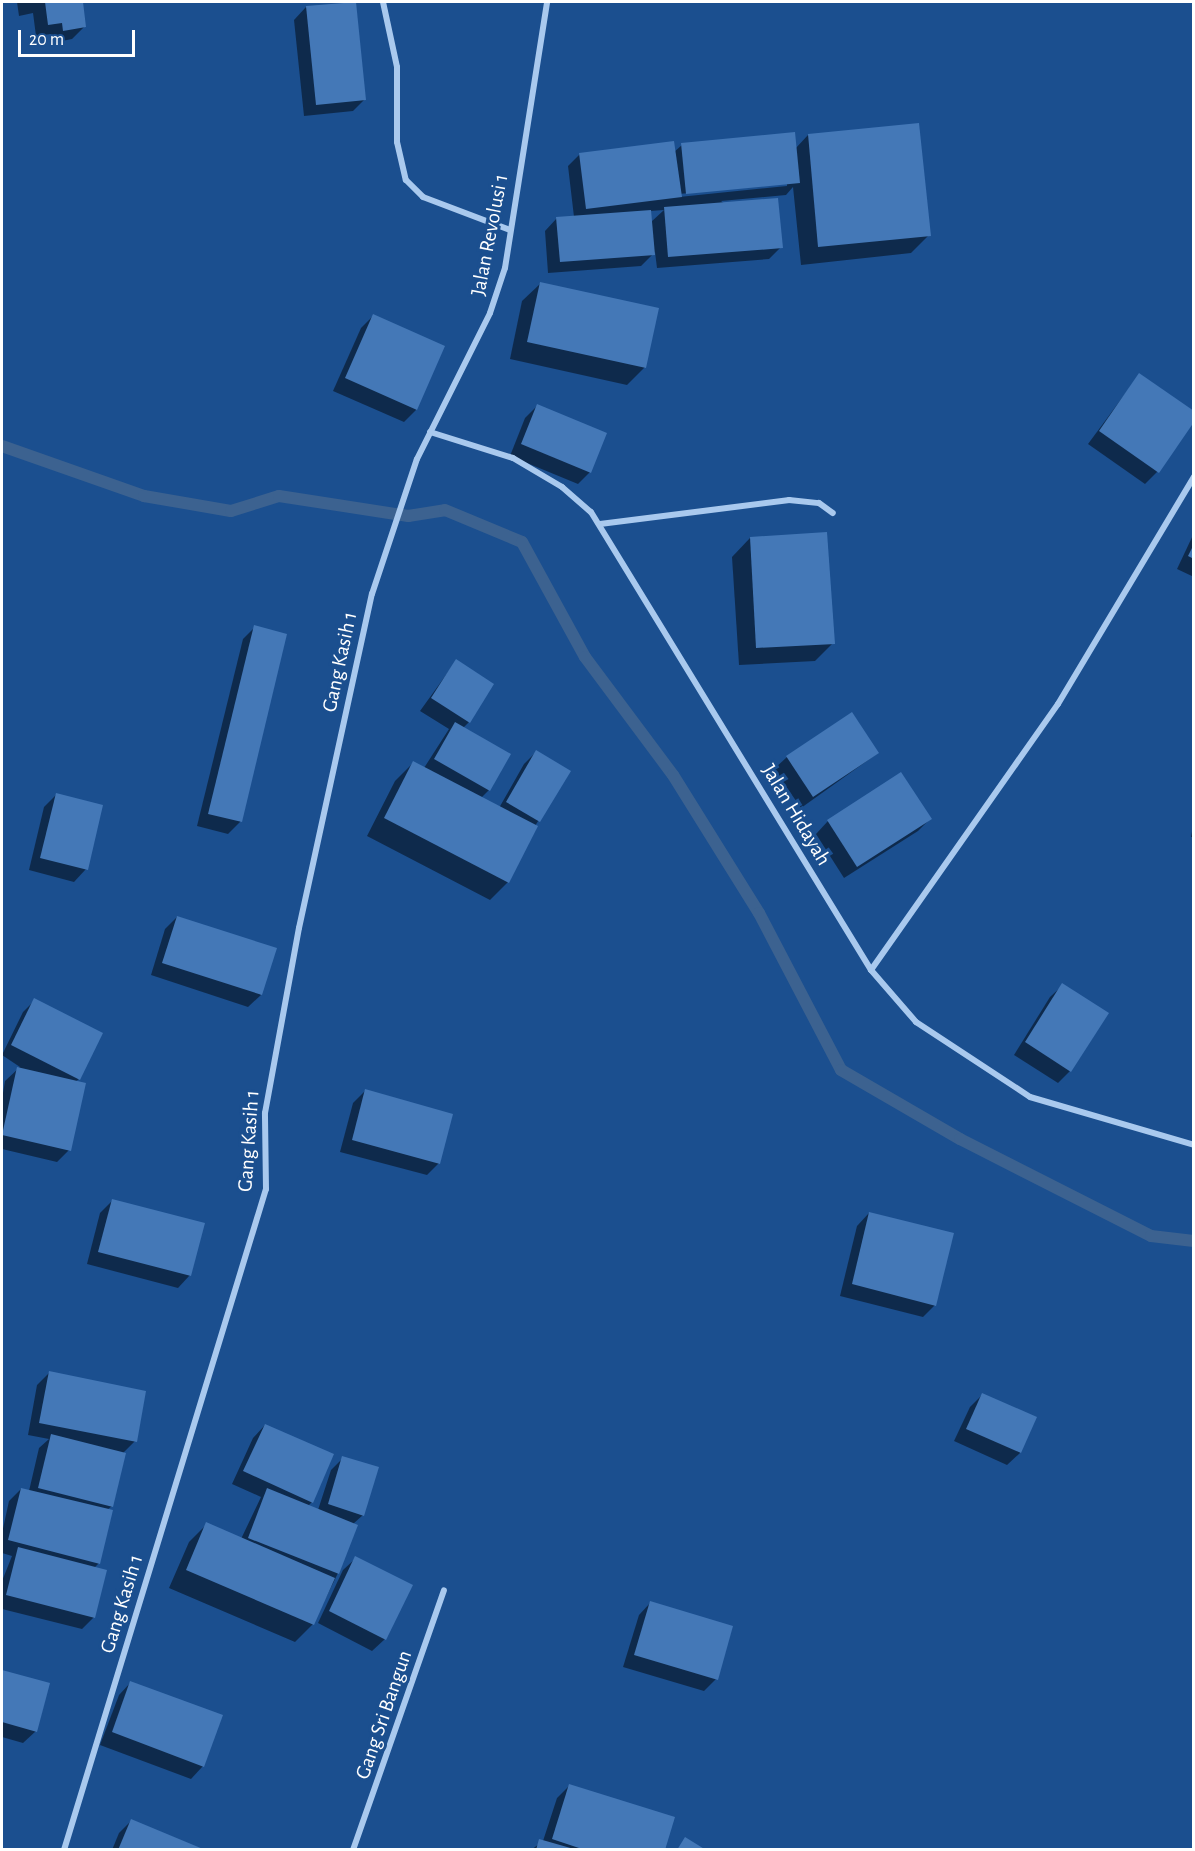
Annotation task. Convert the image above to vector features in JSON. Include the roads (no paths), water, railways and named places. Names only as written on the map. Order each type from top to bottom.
[{"type":"street","points":[[383,2],[397,67],[397,142],[406,180],[423,197],[510,230]]},
{"type":"street","name":"Jalan Revolusi 1","points":[[417,459],[490,313],[505,268],[547,2]]},
{"type":"street","name":"Jalan Hidayah","points":[[430,432],[513,458],[578,498],[600,524],[870,970],[916,1022],[1030,1097],[1194,1145]]},
{"type":"street","name":"Gang Kasih 1","points":[[64,1850],[266,1189],[265,1113],[299,927],[372,594],[417,459]]},
{"type":"street","points":[[870,970],[1058,704],[1194,477]]},
{"type":"street","points":[[600,524],[789,500],[819,503],[833,513]]},
{"type":"street","name":"Gang Sri Bangun","points":[[353,1850],[444,1590]]},
{"type":"waterway","points":[[2,446],[144,496],[231,511],[279,496],[408,516],[445,510],[522,542],[585,657],[673,775],[759,913],[841,1070],[960,1139],[1151,1236],[1194,1241]]}]
